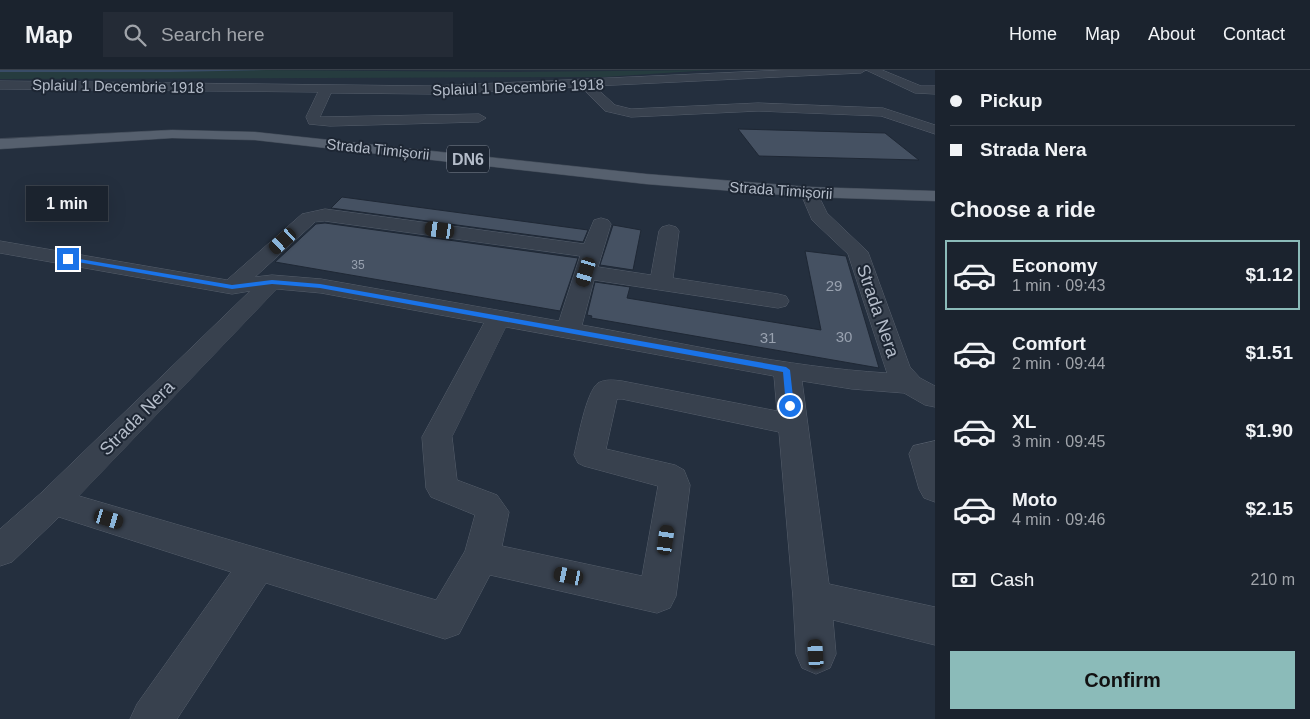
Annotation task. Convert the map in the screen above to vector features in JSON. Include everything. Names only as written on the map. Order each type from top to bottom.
[{"type":"main road","name":"Strada Timișorii","points":[[0,144],[172,134],[255,136],[646,179],[809,192],[935,196]]},
{"type":"street","name":"Splaiul 1 Decembrie 1918","points":[[0,85],[432,90],[861,70]]},
{"type":"street","points":[[872,70],[919,90],[935,90]]},
{"type":"street","points":[[585,84],[610,108],[631,113],[758,107],[883,112],[935,130]]},
{"type":"street","name":"Splaiul 1 Decembrie 1918","points":[[326,89],[313,117],[314,121],[479,118]]},
{"type":"street","name":"Strada Nera","points":[[809,192],[820,216],[858,252],[898,370],[910,384],[935,398]]},
{"type":"street","points":[[232,287],[309,218],[316,215],[589,262],[661,283],[778,301]]},
{"type":"street","points":[[568,330],[600,224]]},
{"type":"street","points":[[661,283],[668,231]]},
{"type":"street","name":"Strada Nera","points":[[0,247],[232,287],[272,282],[320,286],[786,370],[852,380],[910,384]]},
{"type":"street","name":"Strada Nera","points":[[0,552],[53,502],[272,282]]},
{"type":"street","points":[[53,502],[445,621],[480,557],[492,522],[492,512],[484,504],[442,488],[437,437],[498,318]]},
{"type":"street","points":[[786,370],[812,598],[816,654]]},
{"type":"street","points":[[480,557],[657,596],[674,485],[673,479],[664,474],[595,458],[590,455],[604,394],[609,389],[622,390],[792,424]]},
{"type":"street","points":[[935,452],[924,454],[935,490]]},
{"type":"street","points":[[152,719],[257,565]]},
{"type":"street","points":[[812,598],[935,626]]},
{"type":"green space","points":[[265,70],[512,72],[711,70],[604,77],[0,79],[0,72]]},
{"type":"water","points":[[0,70],[265,70],[0,72]]},
{"type":"building","points":[[738,129],[885,133],[919,160],[759,156]]},
{"type":"building","points":[[342,197],[588,230],[583,242],[331,208]]},
{"type":"building","points":[[325,223],[578,258],[560,311],[275,262],[316,224]]},
{"type":"building","points":[[613,225],[641,230],[633,270],[600,265]]},
{"type":"building","points":[[805,251],[846,256],[879,368],[591,318],[592,316],[587,315],[595,282],[630,287],[627,298],[821,330]]},
{"type":"route","points":[[68,259],[232,287],[272,282],[320,286],[786,370],[790,406]]}]
